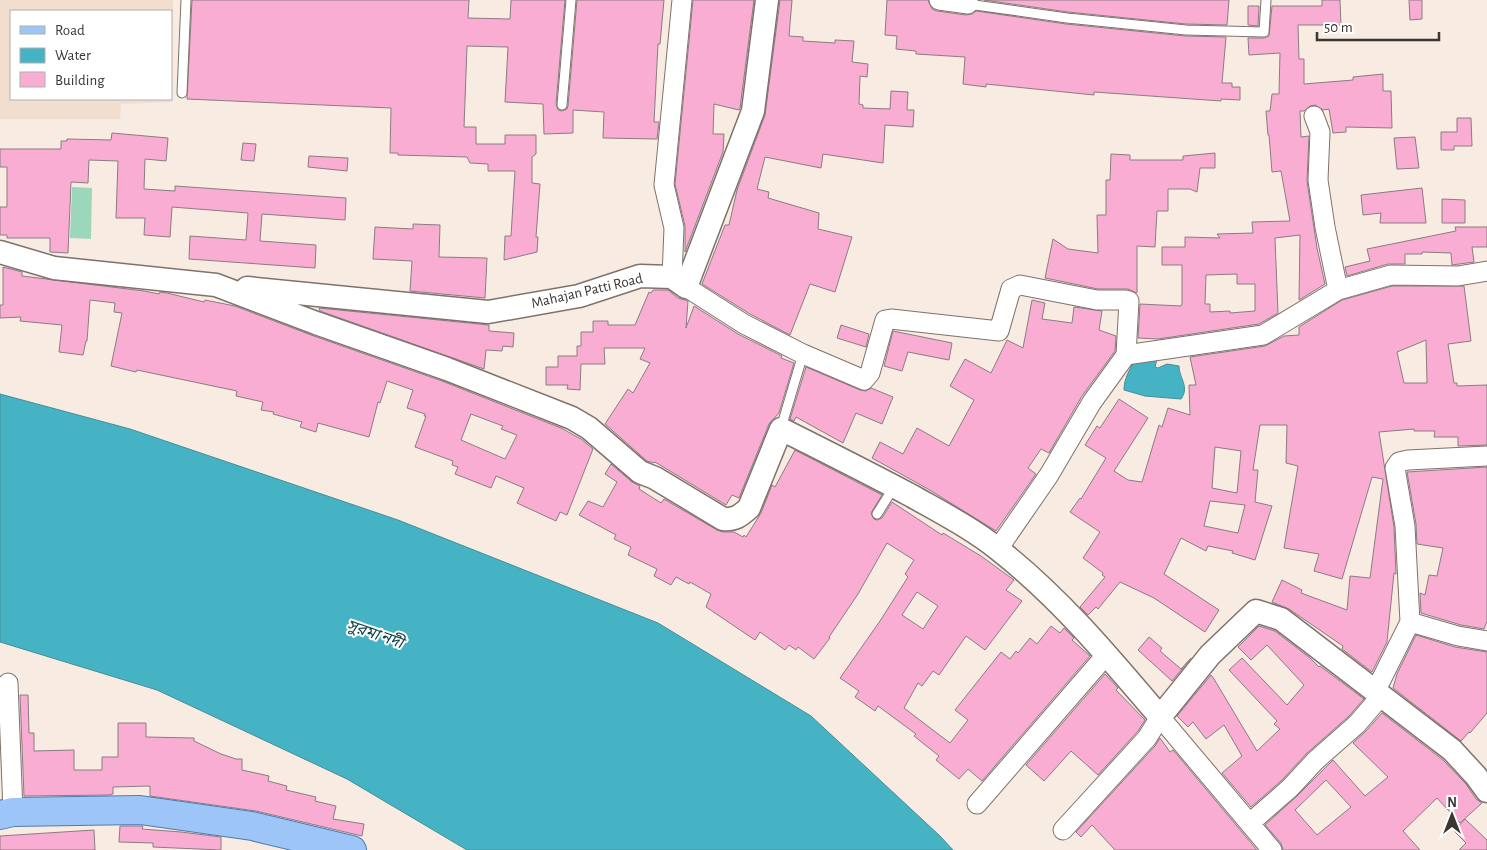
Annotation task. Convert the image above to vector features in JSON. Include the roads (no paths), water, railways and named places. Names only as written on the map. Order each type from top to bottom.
[{"type":"main road","points":[[7,813],[140,810],[252,826],[326,847],[352,850]]},
{"type":"street","points":[[679,282],[674,228],[664,185],[682,0]]},
{"type":"street","points":[[679,282],[753,111],[767,0]]},
{"type":"street","points":[[939,0],[968,2]]},
{"type":"street","points":[[1314,116],[1320,132],[1318,180],[1325,227],[1338,290]]},
{"type":"street","points":[[0,252],[54,268],[216,285],[316,323],[447,369],[572,418],[594,432],[640,472],[655,478],[723,519],[734,520],[749,508],[781,429],[947,515],[998,549],[1028,574],[1107,654],[1272,850]]},
{"type":"street","points":[[1126,355],[1263,335],[1338,290],[1391,275],[1458,276],[1487,271]]},
{"type":"street","name":"Mahajan Patti Road","points":[[216,285],[488,312],[579,296],[640,276],[679,282]]},
{"type":"street","points":[[679,282],[744,324],[802,354],[864,380],[870,372],[886,320],[1000,331],[1011,289],[1020,285],[1097,300],[1125,300],[1129,302],[1126,355],[1092,402],[1049,475],[998,549]]},
{"type":"street","points":[[1250,823],[1357,724],[1378,694],[1410,622],[1405,526],[1395,468],[1399,462],[1408,460],[1487,456]]},
{"type":"street","points":[[1063,830],[1147,738],[1160,717],[1210,654],[1256,611],[1281,619],[1452,750],[1476,776],[1487,792]]},
{"type":"street","points":[[1410,622],[1458,636],[1487,641]]},
{"type":"street","points":[[977,804],[1107,654]]},
{"type":"street","points":[[7,813],[8,683]]},
{"type":"lane","points":[[182,93],[186,0]]},
{"type":"lane","points":[[562,106],[571,0]]},
{"type":"lane","points":[[968,2],[1067,18],[1186,30],[1264,32],[1266,0]]},
{"type":"lane","points":[[781,429],[802,354]]},
{"type":"lane","points":[[877,514],[894,486]]},
{"type":"water","points":[[1136,358],[1157,359],[1155,367],[1158,368],[1167,364],[1179,366],[1184,386],[1181,399],[1145,396],[1124,390],[1126,378]]},
{"type":"water","name":"সুরমা নদী","points":[[0,394],[130,429],[398,520],[658,623],[811,716],[953,850],[467,850],[347,779],[157,690],[0,642]]}]
